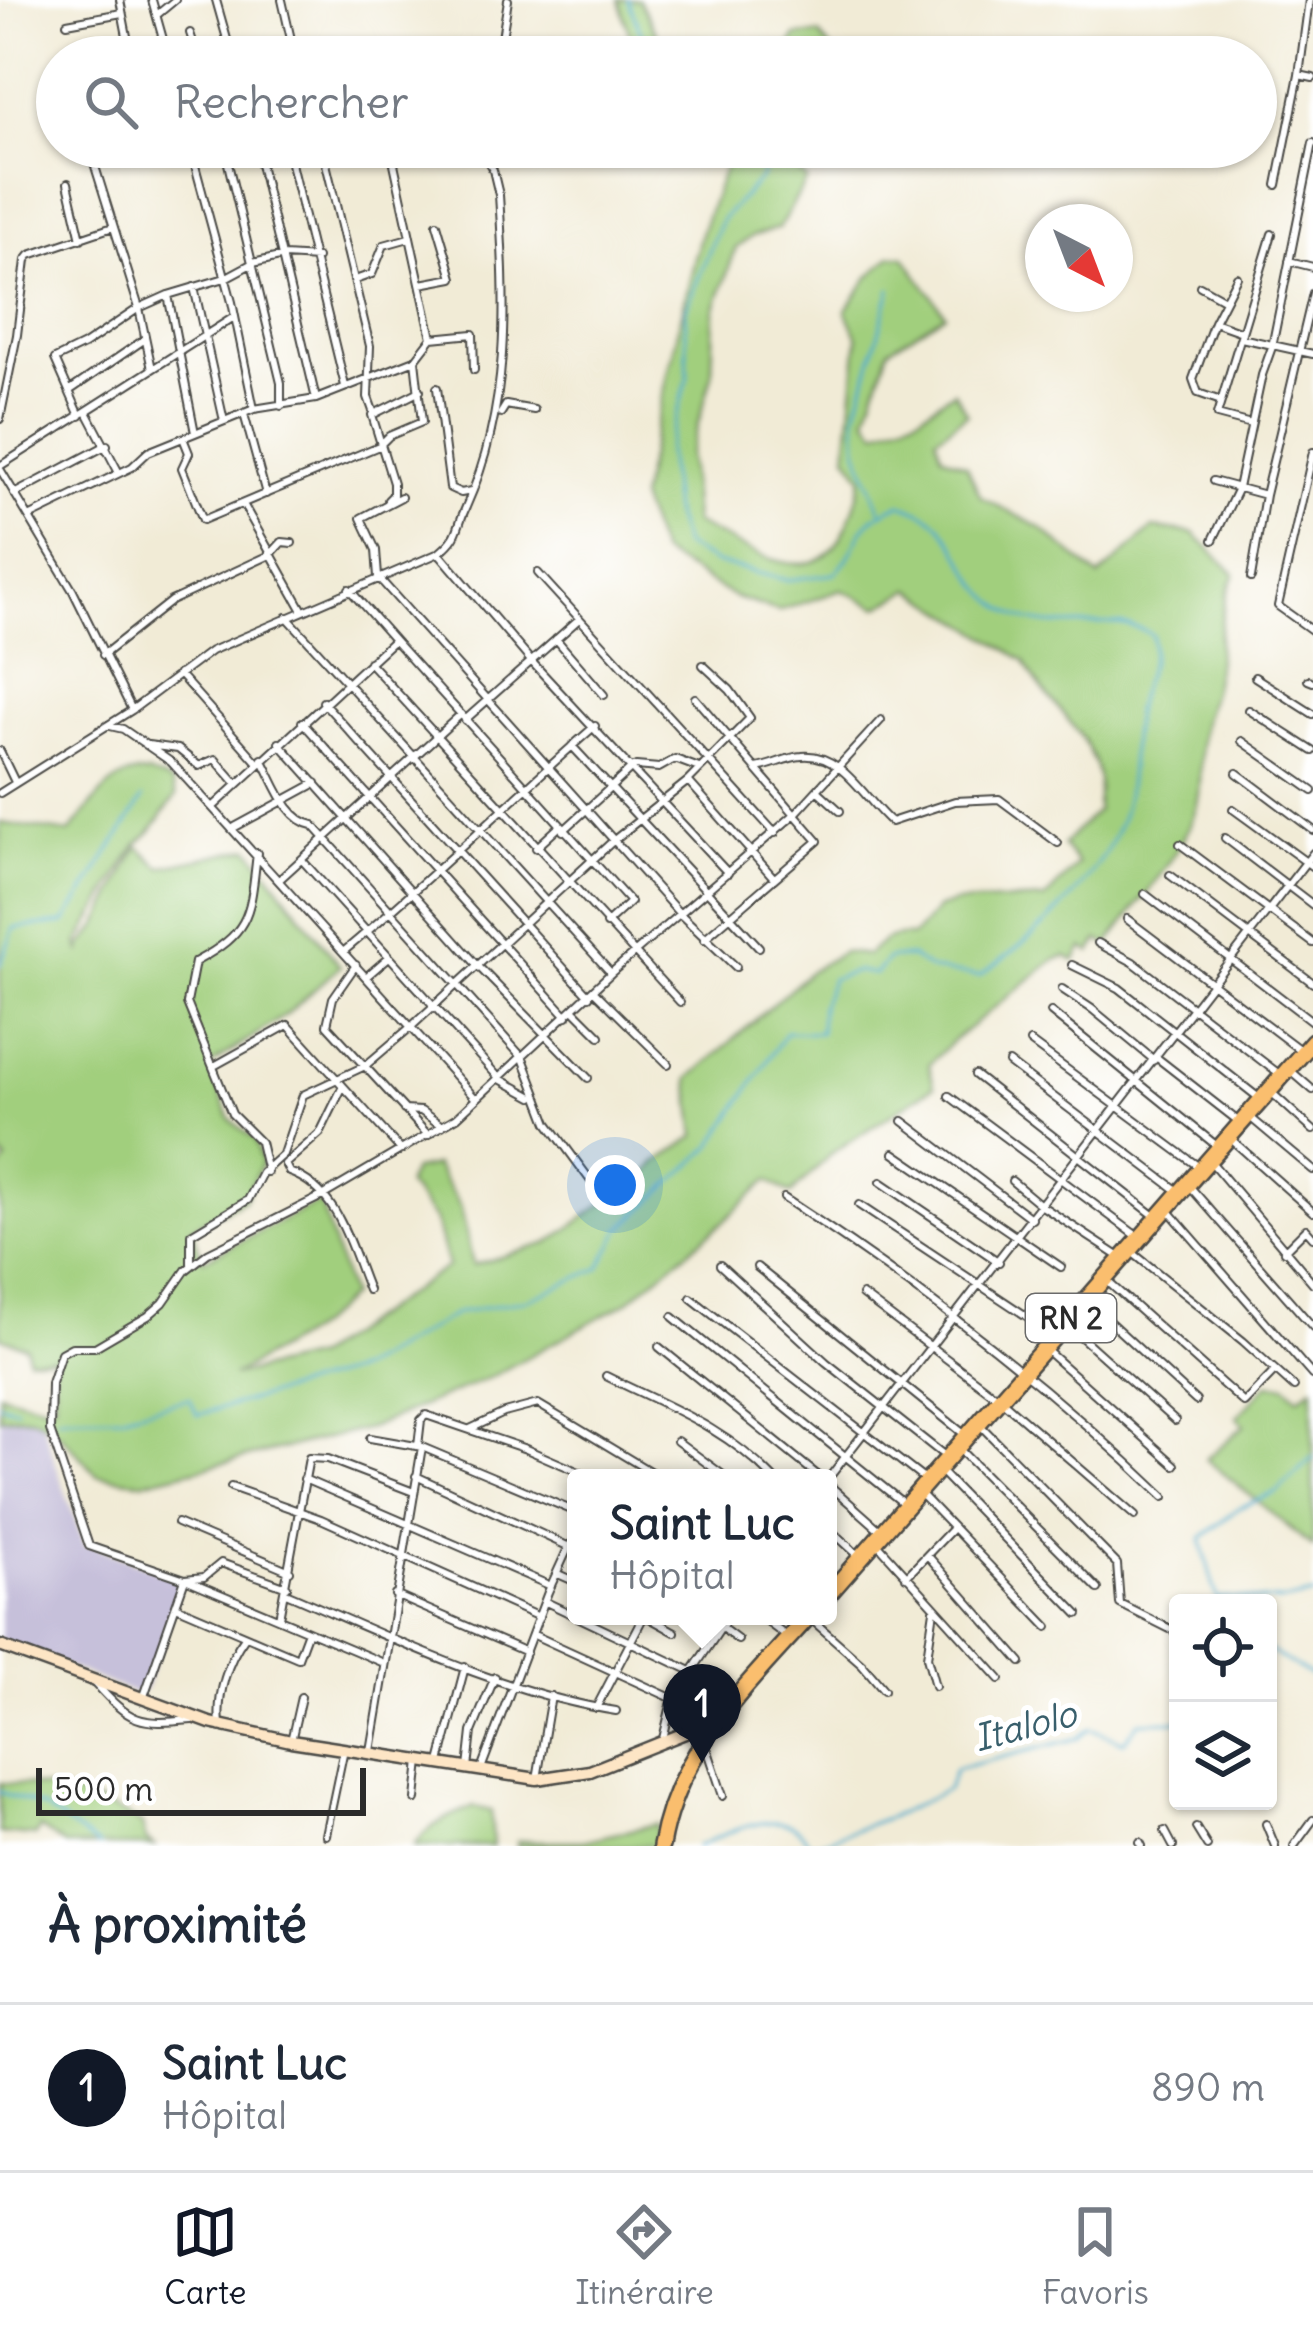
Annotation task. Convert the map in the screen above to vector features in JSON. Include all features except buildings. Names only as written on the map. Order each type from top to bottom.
[{"type":"highway","name":"RN 2","points":[[837,1580],[1309,1048]]},
{"type":"highway","points":[[661,1846],[676,1786],[704,1738],[801,1625]]},
{"type":"street","points":[[120,0],[127,36]]},
{"type":"street","points":[[152,0],[163,36]]},
{"type":"street","points":[[158,14],[175,0]]},
{"type":"street","points":[[216,0],[226,36]]},
{"type":"street","points":[[282,0],[290,36]]},
{"type":"street","points":[[502,36],[508,0]]},
{"type":"street","points":[[1277,185],[1309,0]]},
{"type":"street","points":[[67,23],[122,13]]},
{"type":"street","points":[[1299,75],[1313,78]]},
{"type":"street","points":[[1213,540],[1238,488],[1313,143]]},
{"type":"street","points":[[95,168],[139,308],[152,369]]},
{"type":"street","points":[[196,168],[254,410]]},
{"type":"street","points":[[229,168],[281,383],[281,406]]},
{"type":"street","points":[[261,168],[316,399]]},
{"type":"street","points":[[293,168],[345,386]]},
{"type":"street","points":[[327,168],[370,346],[371,422],[394,488],[383,505]]},
{"type":"street","points":[[395,168],[432,338]]},
{"type":"street","points":[[492,168],[500,205],[502,364],[495,426]]},
{"type":"street","points":[[68,183],[81,239]]},
{"type":"street","points":[[422,284],[453,278],[437,224]]},
{"type":"street","points":[[0,419],[26,260],[113,227]]},
{"type":"street","points":[[1252,424],[1217,416],[1272,234]]},
{"type":"street","points":[[355,280],[370,276],[386,244],[409,238]]},
{"type":"street","points":[[118,471],[107,446],[69,391],[55,358],[168,295],[225,278],[253,263],[284,256],[317,258]]},
{"type":"street","points":[[1289,261],[1313,267]]},
{"type":"street","points":[[1221,401],[1198,393],[1193,379],[1237,277]]},
{"type":"street","points":[[1200,286],[1225,300]]},
{"type":"street","points":[[194,287],[224,421]]},
{"type":"street","points":[[1251,578],[1265,495],[1313,293]]},
{"type":"street","points":[[168,295],[195,433]]},
{"type":"street","points":[[132,710],[73,591],[0,468],[234,316]]},
{"type":"street","points":[[1214,322],[1272,347],[1313,354]]},
{"type":"street","points":[[29,517],[132,467],[148,452],[224,421],[254,410],[316,399],[415,360],[432,338],[473,334],[474,370]]},
{"type":"street","points":[[69,391],[145,339]]},
{"type":"street","points":[[183,438],[189,453],[182,468],[203,520],[379,446],[389,436],[422,422],[415,360]]},
{"type":"street","points":[[437,388],[450,488],[461,493],[474,489]]},
{"type":"street","points":[[374,411],[420,391]]},
{"type":"street","points":[[0,793],[132,710],[229,641],[439,553],[457,538],[504,406],[534,410]]},
{"type":"street","points":[[244,414],[266,494]]},
{"type":"street","points":[[14,494],[107,446]]},
{"type":"street","points":[[1313,452],[1278,606],[1313,631]]},
{"type":"street","points":[[1213,481],[1265,495]]},
{"type":"street","points":[[401,497],[363,516],[361,523],[374,543],[379,577],[679,913],[736,967]]},
{"type":"street","points":[[244,504],[302,609]]},
{"type":"street","points":[[103,655],[171,601],[270,555],[276,545],[292,543]]},
{"type":"street","points":[[439,553],[531,661],[728,873]]},
{"type":"street","points":[[538,573],[775,833]]},
{"type":"street","points":[[349,589],[630,902],[606,924]]},
{"type":"street","points":[[287,616],[611,973]]},
{"type":"street","points":[[280,879],[390,777],[580,618]]},
{"type":"street","points":[[555,639],[604,695]]},
{"type":"street","points":[[214,806],[394,640]]},
{"type":"street","points":[[370,662],[680,1002]]},
{"type":"street","points":[[191,1266],[191,1234],[244,1204],[262,1173],[283,1154],[303,1095],[364,1066],[412,1026],[614,839],[688,781],[750,717],[703,665]]},
{"type":"street","points":[[179,674],[260,761],[300,823],[310,824],[324,838],[524,1058],[548,1123],[596,1189]]},
{"type":"street","points":[[1255,677],[1313,714]]},
{"type":"street","points":[[695,698],[818,842],[704,939]]},
{"type":"street","points":[[323,702],[523,925],[668,1064]]},
{"type":"street","points":[[1250,710],[1313,751]]},
{"type":"street","points":[[384,1663],[185,1579],[89,1546],[51,1435],[50,1389],[61,1353],[72,1347],[94,1347],[148,1316],[164,1303],[191,1266],[223,1244],[324,1195],[428,1135],[477,1100],[611,973],[796,814],[881,720]]},
{"type":"street","points":[[302,722],[502,944],[600,1036]]},
{"type":"street","points":[[106,725],[123,729],[148,745],[214,806],[477,1100]]},
{"type":"street","points":[[344,952],[595,726]]},
{"type":"street","points":[[1242,741],[1313,791]]},
{"type":"street","points":[[279,743],[478,966],[587,1078]]},
{"type":"street","points":[[148,745],[178,749],[199,766],[215,759],[236,784]]},
{"type":"street","points":[[572,746],[759,947]]},
{"type":"street","points":[[0,751],[16,782]]},
{"type":"street","points":[[756,768],[805,755],[840,767],[891,822],[955,802],[999,799],[1058,844]]},
{"type":"street","points":[[630,764],[647,769],[675,759],[699,768]]},
{"type":"street","points":[[536,848],[610,787],[630,764]]},
{"type":"street","points":[[1237,772],[1313,830]]},
{"type":"street","points":[[688,781],[774,878]]},
{"type":"street","points":[[233,827],[316,783]]},
{"type":"street","points":[[818,790],[840,811]]},
{"type":"street","points":[[1233,809],[1310,865]]},
{"type":"street","points":[[1225,838],[1313,905]]},
{"type":"street","points":[[1180,844],[1313,943]]},
{"type":"street","points":[[257,853],[248,918],[230,940],[195,962],[186,993],[235,1119],[260,1142],[267,1172]]},
{"type":"street","points":[[836,1469],[1288,885],[1310,865],[1313,853]]},
{"type":"street","points":[[302,860],[500,1079],[536,1100]]},
{"type":"street","points":[[1170,875],[1313,982]]},
{"type":"street","points":[[1145,894],[1313,1022]]},
{"type":"street","points":[[1127,920],[1212,985],[1309,1048]]},
{"type":"street","points":[[1098,943],[1133,962],[1313,1090]]},
{"type":"street","points":[[367,976],[389,957]]},
{"type":"street","points":[[356,964],[333,998],[327,1024],[428,1135]]},
{"type":"street","points":[[1072,965],[1119,988],[1174,1033],[1313,1130]]},
{"type":"street","points":[[1062,989],[1313,1171]]},
{"type":"street","points":[[1051,1012],[1215,1154],[1284,1251],[1313,1283]]},
{"type":"street","points":[[214,1066],[288,1025],[401,1150]]},
{"type":"street","points":[[1030,1042],[1119,1108],[1215,1154],[1313,1212]]},
{"type":"street","points":[[1009,1063],[1185,1189],[1313,1328]]},
{"type":"street","points":[[975,1075],[1162,1214],[1312,1375]]},
{"type":"street","points":[[343,1086],[320,1132],[285,1163],[289,1172],[306,1178],[332,1205],[368,1290]]},
{"type":"street","points":[[949,1096],[1063,1180],[1131,1249],[1294,1387]]},
{"type":"street","points":[[404,1110],[421,1111],[442,1126]]},
{"type":"street","points":[[903,1121],[1032,1219]]},
{"type":"street","points":[[894,1153],[1061,1267]]},
{"type":"street","points":[[1012,1181],[1042,1206],[1131,1249]]},
{"type":"street","points":[[881,1182],[999,1262]]},
{"type":"street","points":[[784,1198],[957,1316],[1164,1497]]},
{"type":"street","points":[[859,1205],[1175,1421]]},
{"type":"street","points":[[1284,1251],[1306,1229],[1313,1237]]},
{"type":"street","points":[[720,1264],[826,1362],[948,1458],[1098,1588]]},
{"type":"street","points":[[757,1268],[902,1386],[948,1458],[1078,1614]]},
{"type":"street","points":[[1105,1280],[1244,1403],[1274,1372]]},
{"type":"street","points":[[862,1295],[1000,1399],[1135,1516]]},
{"type":"street","points":[[691,1298],[866,1433],[948,1458],[1114,1560],[1119,1568],[1116,1595],[1120,1604],[1169,1628]]},
{"type":"street","points":[[1086,1301],[1196,1401]]},
{"type":"street","points":[[673,1317],[906,1505]]},
{"type":"street","points":[[1055,1336],[1175,1465]]},
{"type":"street","points":[[659,1347],[812,1469]]},
{"type":"street","points":[[606,1376],[693,1415],[763,1469]]},
{"type":"street","points":[[470,1430],[504,1413],[538,1404],[646,1469]]},
{"type":"street","points":[[371,1754],[422,1420],[426,1415],[570,1469]]},
{"type":"street","points":[[370,1438],[420,1446],[567,1508]]},
{"type":"street","points":[[677,1441],[715,1469]]},
{"type":"street","points":[[279,1618],[307,1461],[319,1456],[413,1491]]},
{"type":"street","points":[[948,1458],[953,1528],[1048,1627]]},
{"type":"street","points":[[416,1475],[567,1546]]},
{"type":"street","points":[[304,1478],[551,1586]]},
{"type":"street","points":[[231,1486],[539,1617]]},
{"type":"street","points":[[837,1492],[879,1536],[934,1610],[1000,1678]]},
{"type":"street","points":[[177,1523],[290,1571]]},
{"type":"street","points":[[906,1577],[953,1528]]},
{"type":"street","points":[[837,1536],[861,1557]]},
{"type":"street","points":[[474,1768],[515,1684],[556,1573],[567,1556]]},
{"type":"street","points":[[928,1556],[1022,1661]]},
{"type":"street","points":[[185,1579],[204,1576],[221,1564],[388,1637],[551,1696],[616,1712]]},
{"type":"street","points":[[556,1573],[567,1578]]},
{"type":"street","points":[[142,1699],[185,1579]]},
{"type":"street","points":[[395,1595],[526,1652]]},
{"type":"street","points":[[546,1602],[567,1612]]},
{"type":"street","points":[[176,1606],[298,1658],[308,1631]]},
{"type":"street","points":[[934,1610],[927,1657],[935,1686]]},
{"type":"street","points":[[594,1625],[691,1671]]},
{"type":"street","points":[[596,1708],[639,1625]]},
{"type":"street","points":[[662,1625],[675,1632]]},
{"type":"street","points":[[662,1743],[672,1701],[722,1625],[738,1640]]},
{"type":"street","points":[[771,1625],[789,1638]]},
{"type":"street","points":[[819,1625],[884,1690]]},
{"type":"street","points":[[534,1635],[718,1719]]},
{"type":"street","points":[[220,1724],[221,1693],[245,1637]]},
{"type":"street","points":[[0,1646],[199,1720],[291,1741],[537,1779],[590,1771],[718,1719]]},
{"type":"street","points":[[439,1764],[466,1666]]},
{"type":"street","points":[[474,1768],[472,1732],[495,1677]]},
{"type":"street","points":[[92,1680],[142,1723],[199,1720]]},
{"type":"street","points":[[537,1779],[551,1696]]},
{"type":"street","points":[[291,1741],[301,1697]]},
{"type":"street","points":[[704,1738],[723,1796]]},
{"type":"street","points":[[326,1835],[344,1749]]},
{"type":"street","points":[[416,1799],[420,1762]]},
{"type":"street","points":[[1294,1846],[1313,1820]]},
{"type":"street","points":[[1266,1824],[1275,1846]]},
{"type":"street","points":[[1196,1828],[1207,1846]]},
{"type":"street","points":[[1165,1831],[1173,1846]]},
{"type":"shaded area","points":[[29,1416],[42,1424],[84,1546],[181,1580],[146,1689],[137,1694],[0,1641],[0,1418]]},
{"type":"green space","points":[[619,0],[639,0],[658,36],[630,36]]},
{"type":"green space","points":[[724,168],[795,168],[807,180],[779,228],[752,236],[736,248],[714,311],[712,375],[689,455],[694,523],[779,561],[801,564],[820,558],[837,543],[851,517],[862,477],[847,455],[858,338],[846,310],[891,256],[904,256],[945,314],[889,349],[867,417],[877,431],[919,415],[954,391],[967,414],[936,437],[942,455],[966,465],[981,497],[1041,528],[1099,577],[1153,528],[1194,533],[1235,574],[1222,614],[1214,683],[1202,728],[1198,802],[1188,830],[1108,945],[1099,940],[1091,952],[1083,948],[1075,961],[1065,956],[1054,960],[929,1065],[934,1086],[832,1153],[791,1194],[768,1180],[627,1302],[491,1377],[369,1428],[143,1482],[97,1475],[49,1426],[30,1417],[0,1418],[0,1393],[44,1405],[55,1403],[54,1357],[28,1358],[26,1346],[0,1337],[0,1170],[7,1161],[0,1155],[0,823],[69,833],[113,784],[138,774],[154,775],[172,783],[176,796],[136,845],[78,944],[81,953],[138,846],[161,867],[250,848],[340,966],[287,1014],[209,1066],[230,1119],[255,1140],[262,1163],[244,1200],[191,1227],[203,1260],[320,1202],[350,1296],[315,1328],[232,1376],[315,1357],[448,1266],[435,1220],[406,1184],[413,1170],[435,1166],[461,1208],[473,1265],[549,1243],[604,1203],[631,1195],[656,1163],[696,1136],[689,1079],[810,971],[843,952],[868,955],[888,939],[913,936],[938,908],[1045,899],[1078,864],[1063,845],[1097,810],[1097,772],[1075,728],[1025,661],[912,589],[878,607],[842,590],[779,611],[736,598],[660,553],[639,499],[700,236]]},
{"type":"green space","points":[[1268,1384],[1286,1385],[1299,1397],[1313,1387],[1313,1547],[1206,1459],[1245,1425],[1237,1417]]},
{"type":"green space","points":[[0,1783],[55,1790],[110,1807],[142,1824],[146,1840],[154,1846],[66,1846],[40,1828],[35,1836],[0,1833]]},
{"type":"green space","points":[[474,1807],[491,1811],[493,1846],[414,1846],[441,1822]]},
{"type":"green space","points":[[657,1824],[657,1846],[517,1846],[518,1841],[583,1841]]},
{"type":"waterway","points":[[628,0],[643,36]]},
{"type":"waterway","points":[[58,1417],[120,1416],[190,1398],[197,1415],[359,1370],[457,1313],[529,1299],[600,1268],[620,1230],[713,1145],[786,1032],[820,1033],[821,1005],[832,979],[857,971],[875,974],[889,958],[911,957],[931,970],[979,976],[1045,925],[1102,858],[1127,796],[1134,719],[1152,656],[1152,635],[1120,624],[1047,624],[1010,612],[986,593],[941,526],[901,504],[865,526],[835,574],[786,580],[716,563],[684,546],[673,512],[667,449],[688,377],[685,312],[722,219],[762,177],[762,168]]},
{"type":"waterway","points":[[881,511],[858,451],[856,414],[891,289]]},
{"type":"waterway","points":[[0,965],[14,928],[65,923],[143,798]]},
{"type":"waterway","points":[[0,1404],[16,1408]]},
{"type":"waterway","name":"Italolo","points":[[1216,1594],[1201,1539],[1238,1508],[1277,1492],[1313,1457]]},
{"type":"waterway","points":[[1277,1601],[1313,1595]]},
{"type":"waterway","points":[[1277,1655],[1313,1677]]},
{"type":"waterway","name":"Italolo","points":[[697,1846],[743,1828],[775,1822],[801,1832],[810,1846],[900,1813],[948,1789],[955,1769],[1079,1738],[1091,1728],[1124,1742],[1139,1722],[1169,1721]]},
{"type":"waterway","name":"Italolo","points":[[0,1792],[42,1807],[99,1846]]},
{"type":"place","name":"Saint Luc","points":[[702,1763]]}]
